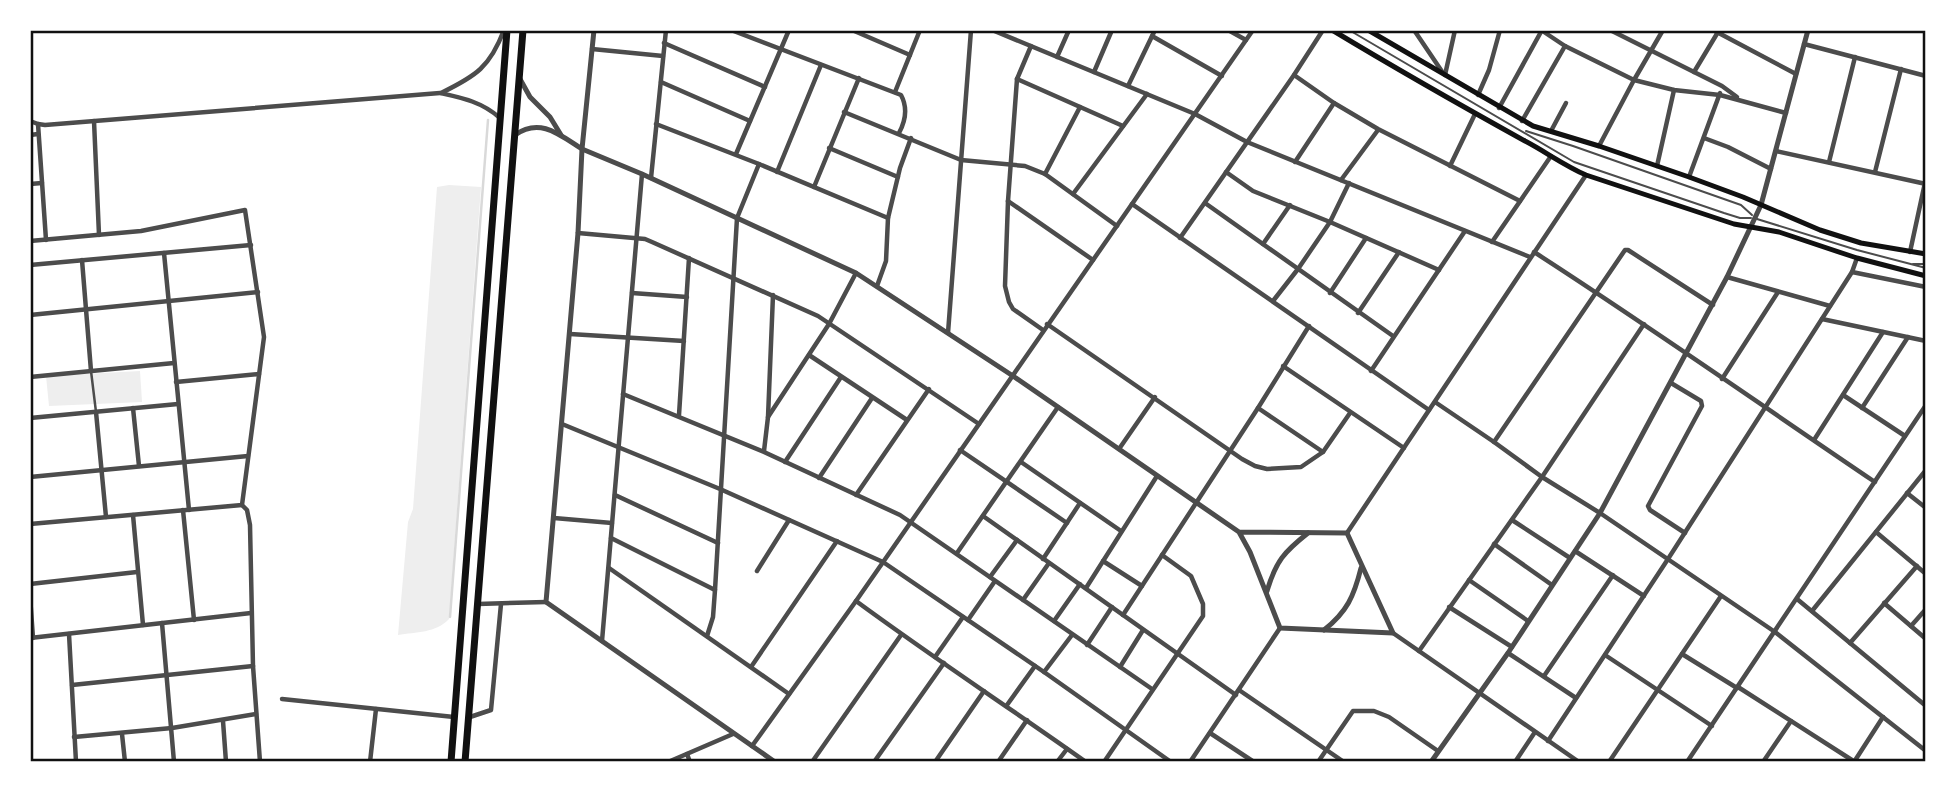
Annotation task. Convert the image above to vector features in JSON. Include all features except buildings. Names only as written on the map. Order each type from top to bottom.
[{"type":"highway","points":[[451,762],[501,118],[505,30]]},
{"type":"highway","points":[[465,762],[523,30]]},
{"type":"main road","points":[[1332,30],[1586,175],[1725,221],[1779,233],[1926,276]]},
{"type":"main road","points":[[1368,30],[1522,121],[1689,177],[1830,233],[1861,243],[1926,254]]},
{"type":"street","points":[[440,93],[465,81],[488,62],[505,30]]},
{"type":"street","points":[[546,602],[594,30]]},
{"type":"street","points":[[651,178],[666,30]]},
{"type":"street","points":[[731,30],[901,95],[905,107],[904,124],[899,134]]},
{"type":"street","points":[[736,154],[789,30]]},
{"type":"street","points":[[852,30],[911,55]]},
{"type":"street","points":[[895,92],[920,30]]},
{"type":"street","points":[[948,333],[971,30]]},
{"type":"street","points":[[992,30],[1004,32],[1031,46],[1195,114],[1247,142],[1530,257]]},
{"type":"street","points":[[1057,57],[1069,30]]},
{"type":"street","points":[[1094,72],[1112,30]]},
{"type":"street","points":[[1128,86],[1155,30]]},
{"type":"street","points":[[1228,30],[1246,40]]},
{"type":"street","points":[[752,746],[1254,30]]},
{"type":"street","points":[[1180,238],[1323,30]]},
{"type":"street","points":[[1414,30],[1445,76]]},
{"type":"street","points":[[1445,76],[1455,30]]},
{"type":"street","points":[[1478,95],[1489,70],[1500,30]]},
{"type":"street","points":[[1499,108],[1542,30],[1565,46],[1634,80],[1674,90],[1720,95],[1786,113]]},
{"type":"street","points":[[1611,30],[1722,86],[1741,100]]},
{"type":"street","points":[[1599,146],[1663,30]]},
{"type":"street","points":[[1431,762],[1510,650],[1600,513],[1713,305],[1761,205],[1807,30]]},
{"type":"street","points":[[1694,72],[1716,31],[1797,75]]},
{"type":"street","points":[[1152,36],[1222,76]]},
{"type":"street","points":[[664,43],[765,87]]},
{"type":"street","points":[[1804,44],[1926,76]]},
{"type":"street","points":[[1031,46],[1017,79],[1005,286],[1013,309],[1043,330]]},
{"type":"street","points":[[1522,121],[1565,46]]},
{"type":"street","points":[[592,49],[663,55]]},
{"type":"street","points":[[1829,162],[1855,57]]},
{"type":"street","points":[[777,172],[821,65]]},
{"type":"street","points":[[1875,172],[1901,69]]},
{"type":"street","points":[[1294,75],[1378,129],[1520,201]]},
{"type":"street","points":[[520,78],[530,97],[550,117],[561,135]]},
{"type":"street","points":[[814,187],[859,78]]},
{"type":"street","points":[[1017,79],[1123,126]]},
{"type":"street","points":[[660,82],[750,121]]},
{"type":"street","points":[[1689,177],[1722,86]]},
{"type":"street","points":[[1657,166],[1674,90]]},
{"type":"street","points":[[30,121],[38,124],[94,121],[440,93],[470,99],[501,118]]},
{"type":"street","points":[[1073,194],[1147,94]]},
{"type":"street","points":[[1295,162],[1334,103]]},
{"type":"street","points":[[1551,131],[1566,103]]},
{"type":"street","points":[[1045,174],[1080,107]]},
{"type":"street","points":[[844,112],[961,160],[1012,164],[1035,169],[1117,226]]},
{"type":"street","points":[[1450,166],[1475,114]]},
{"type":"street","points":[[94,121],[99,235]]},
{"type":"street","points":[[38,124],[46,240]]},
{"type":"street","points":[[656,124],[736,154],[888,218]]},
{"type":"street","points":[[515,135],[528,127],[561,135],[582,149],[856,273],[877,286],[1239,532],[1250,552],[1280,628]]},
{"type":"street","points":[[1341,180],[1378,129]]},
{"type":"street","points":[[30,135],[38,134]]},
{"type":"street","points":[[877,286],[886,261],[888,218],[903,157],[911,138]]},
{"type":"street","points":[[1704,138],[1771,169]]},
{"type":"street","points":[[829,148],[898,177]]},
{"type":"street","points":[[1776,151],[1926,182],[1910,252]]},
{"type":"street","points":[[1492,242],[1551,156]]},
{"type":"street","points":[[707,636],[713,618],[737,218],[759,164]]},
{"type":"street","points":[[1226,172],[1253,191],[1439,270]]},
{"type":"street","points":[[602,641],[642,174]]},
{"type":"street","points":[[1347,533],[1586,175]]},
{"type":"street","points":[[30,184],[41,183]]},
{"type":"street","points":[[1273,301],[1330,222],[1349,183]]},
{"type":"street","points":[[1008,201],[1093,260]]},
{"type":"street","points":[[1205,203],[1393,336]]},
{"type":"street","points":[[1132,204],[1429,410]]},
{"type":"street","points":[[1264,244],[1290,205]]},
{"type":"street","points":[[31,242],[141,231],[246,211],[264,337],[242,505]]},
{"type":"street","points":[[1371,371],[1465,231]]},
{"type":"street","points":[[578,233],[637,238],[652,242],[818,316],[979,424]]},
{"type":"street","points":[[1330,293],[1366,237]]},
{"type":"street","points":[[30,265],[251,245]]},
{"type":"street","points":[[1494,442],[1623,251],[1628,250],[1713,305]]},
{"type":"street","points":[[1358,313],[1399,252]]},
{"type":"street","points":[[1534,252],[1875,482]]},
{"type":"street","points":[[164,253],[184,463],[194,620]]},
{"type":"street","points":[[678,415],[689,258]]},
{"type":"street","points":[[1548,741],[1822,319],[1852,271],[1857,258]]},
{"type":"street","points":[[82,260],[106,517]]},
{"type":"street","points":[[1852,271],[1926,287]]},
{"type":"street","points":[[768,417],[829,324],[856,273]]},
{"type":"street","points":[[1727,277],[1830,306]]},
{"type":"street","points":[[30,315],[258,292]]},
{"type":"street","points":[[1722,379],[1778,292]]},
{"type":"street","points":[[632,293],[687,297]]},
{"type":"street","points":[[764,452],[773,295]]},
{"type":"street","points":[[1822,319],[1926,341]]},
{"type":"street","points":[[1047,324],[1255,466],[1267,469],[1301,467],[1323,452],[1350,413]]},
{"type":"street","points":[[1419,651],[1542,477],[1644,324]]},
{"type":"street","points":[[1123,615],[1309,326]]},
{"type":"street","points":[[1814,440],[1883,332]]},
{"type":"street","points":[[570,334],[684,341]]},
{"type":"street","points":[[1862,408],[1908,337]]},
{"type":"street","points":[[809,355],[907,420]]},
{"type":"street","points":[[30,377],[174,363]]},
{"type":"street","points":[[1283,366],[1404,448]]},
{"type":"street","points":[[176,382],[259,374]]},
{"type":"street","points":[[785,462],[841,377]]},
{"type":"street","points":[[1671,383],[1698,399],[1702,406],[1648,506],[1685,533]]},
{"type":"street","points":[[856,495],[929,389]]},
{"type":"street","points":[[623,394],[764,452],[910,522],[1152,689]]},
{"type":"street","points":[[1843,395],[1905,436]]},
{"type":"street","points":[[1119,449],[1155,397]]},
{"type":"street","points":[[819,478],[872,398]]},
{"type":"street","points":[[1435,402],[1542,477],[1600,513],[1775,632],[1926,751]]},
{"type":"street","points":[[30,418],[178,404]]},
{"type":"street","points":[[1687,762],[1926,405]]},
{"type":"street","points":[[957,553],[1058,407]]},
{"type":"street","points":[[133,408],[139,466]]},
{"type":"street","points":[[1258,408],[1323,452]]},
{"type":"street","points":[[562,424],[720,489],[883,562],[1171,762]]},
{"type":"street","points":[[960,450],[1067,523]]},
{"type":"street","points":[[30,477],[248,456]]},
{"type":"street","points":[[1021,461],[1121,531]]},
{"type":"street","points":[[1812,611],[1926,470]]},
{"type":"street","points":[[1086,588],[1157,476]]},
{"type":"street","points":[[1908,493],[1926,508]]},
{"type":"street","points":[[615,495],[718,543]]},
{"type":"street","points":[[1043,559],[1080,503]]},
{"type":"street","points":[[30,524],[242,505]]},
{"type":"street","points":[[242,505],[247,510],[250,525],[253,666],[260,762]]},
{"type":"street","points":[[133,515],[143,625]]},
{"type":"street","points":[[983,516],[1178,654],[1344,762]]},
{"type":"street","points":[[554,518],[612,523]]},
{"type":"street","points":[[757,570],[789,520]]},
{"type":"street","points":[[1512,520],[1570,558]]},
{"type":"street","points":[[1239,532],[1347,533]]},
{"type":"street","points":[[1876,532],[1926,574]]},
{"type":"street","points":[[1266,593],[1273,573],[1287,550],[1308,533]]},
{"type":"street","points":[[1347,533],[1393,633],[1579,762]]},
{"type":"street","points":[[611,538],[715,590]]},
{"type":"street","points":[[935,657],[965,618],[1017,540]]},
{"type":"street","points":[[751,667],[836,541]]},
{"type":"street","points":[[1494,544],[1552,585]]},
{"type":"street","points":[[1575,551],[1644,596]]},
{"type":"street","points":[[1104,762],[1203,617],[1203,604],[1191,576],[1162,555]]},
{"type":"street","points":[[1103,561],[1142,586]]},
{"type":"street","points":[[1023,600],[1049,563]]},
{"type":"street","points":[[1850,643],[1917,566]]},
{"type":"street","points":[[608,567],[789,694]]},
{"type":"street","points":[[1324,629],[1335,621],[1347,606],[1361,567]]},
{"type":"street","points":[[30,584],[137,572]]},
{"type":"street","points":[[1544,676],[1613,575]]},
{"type":"street","points":[[1469,580],[1528,621]]},
{"type":"street","points":[[1054,621],[1080,584]]},
{"type":"street","points":[[30,596],[31,638],[252,613]]},
{"type":"street","points":[[1609,762],[1721,596]]},
{"type":"street","points":[[1797,599],[1926,706]]},
{"type":"street","points":[[856,601],[1086,762]]},
{"type":"street","points":[[478,604],[546,602],[772,761]]},
{"type":"street","points":[[1884,603],[1926,639]]},
{"type":"street","points":[[469,717],[491,710],[501,604]]},
{"type":"street","points":[[1087,645],[1112,607]]},
{"type":"street","points":[[1449,607],[1576,698]]},
{"type":"street","points":[[1911,626],[1926,610]]},
{"type":"street","points":[[162,623],[174,762]]},
{"type":"street","points":[[1280,628],[1393,633]]},
{"type":"street","points":[[1190,762],[1280,628]]},
{"type":"street","points":[[1120,667],[1143,630]]},
{"type":"street","points":[[69,634],[76,762]]},
{"type":"street","points":[[812,762],[901,635]]},
{"type":"street","points":[[1044,673],[1072,635]]},
{"type":"street","points":[[1682,654],[1855,762],[1884,717]]},
{"type":"street","points":[[1605,655],[1712,726]]},
{"type":"street","points":[[874,762],[944,663]]},
{"type":"street","points":[[72,685],[253,666]]},
{"type":"street","points":[[1007,705],[1035,666]]},
{"type":"street","points":[[935,762],[985,691]]},
{"type":"street","points":[[282,699],[454,716]]},
{"type":"street","points":[[370,762],[376,709]]},
{"type":"street","points":[[1318,762],[1353,711],[1374,711],[1389,717],[1438,751]]},
{"type":"street","points":[[74,737],[172,728],[256,714]]},
{"type":"street","points":[[998,762],[1027,720]]},
{"type":"street","points":[[1763,762],[1791,720]]},
{"type":"street","points":[[223,721],[226,762]]},
{"type":"street","points":[[1515,762],[1535,732]]},
{"type":"street","points":[[1210,733],[1254,762]]},
{"type":"street","points":[[122,734],[125,762]]},
{"type":"street","points":[[668,762],[733,734]]},
{"type":"street","points":[[1057,762],[1067,749]]},
{"type":"street","points":[[687,754],[690,762]]},
{"type":"lane","points":[[1349,30],[1574,162],[1740,218],[1755,218],[1857,250],[1926,266]]},
{"type":"lane","points":[[1521,130],[1741,205],[1755,218]]},
{"type":"shaded area","points":[[437,187],[481,187],[449,619],[432,629],[398,635],[408,522],[413,509]]},
{"type":"shaded area","points":[[140,371],[142,402],[49,406],[46,376]]},
{"type":"waterway","points":[[450,617],[488,120]]}]
